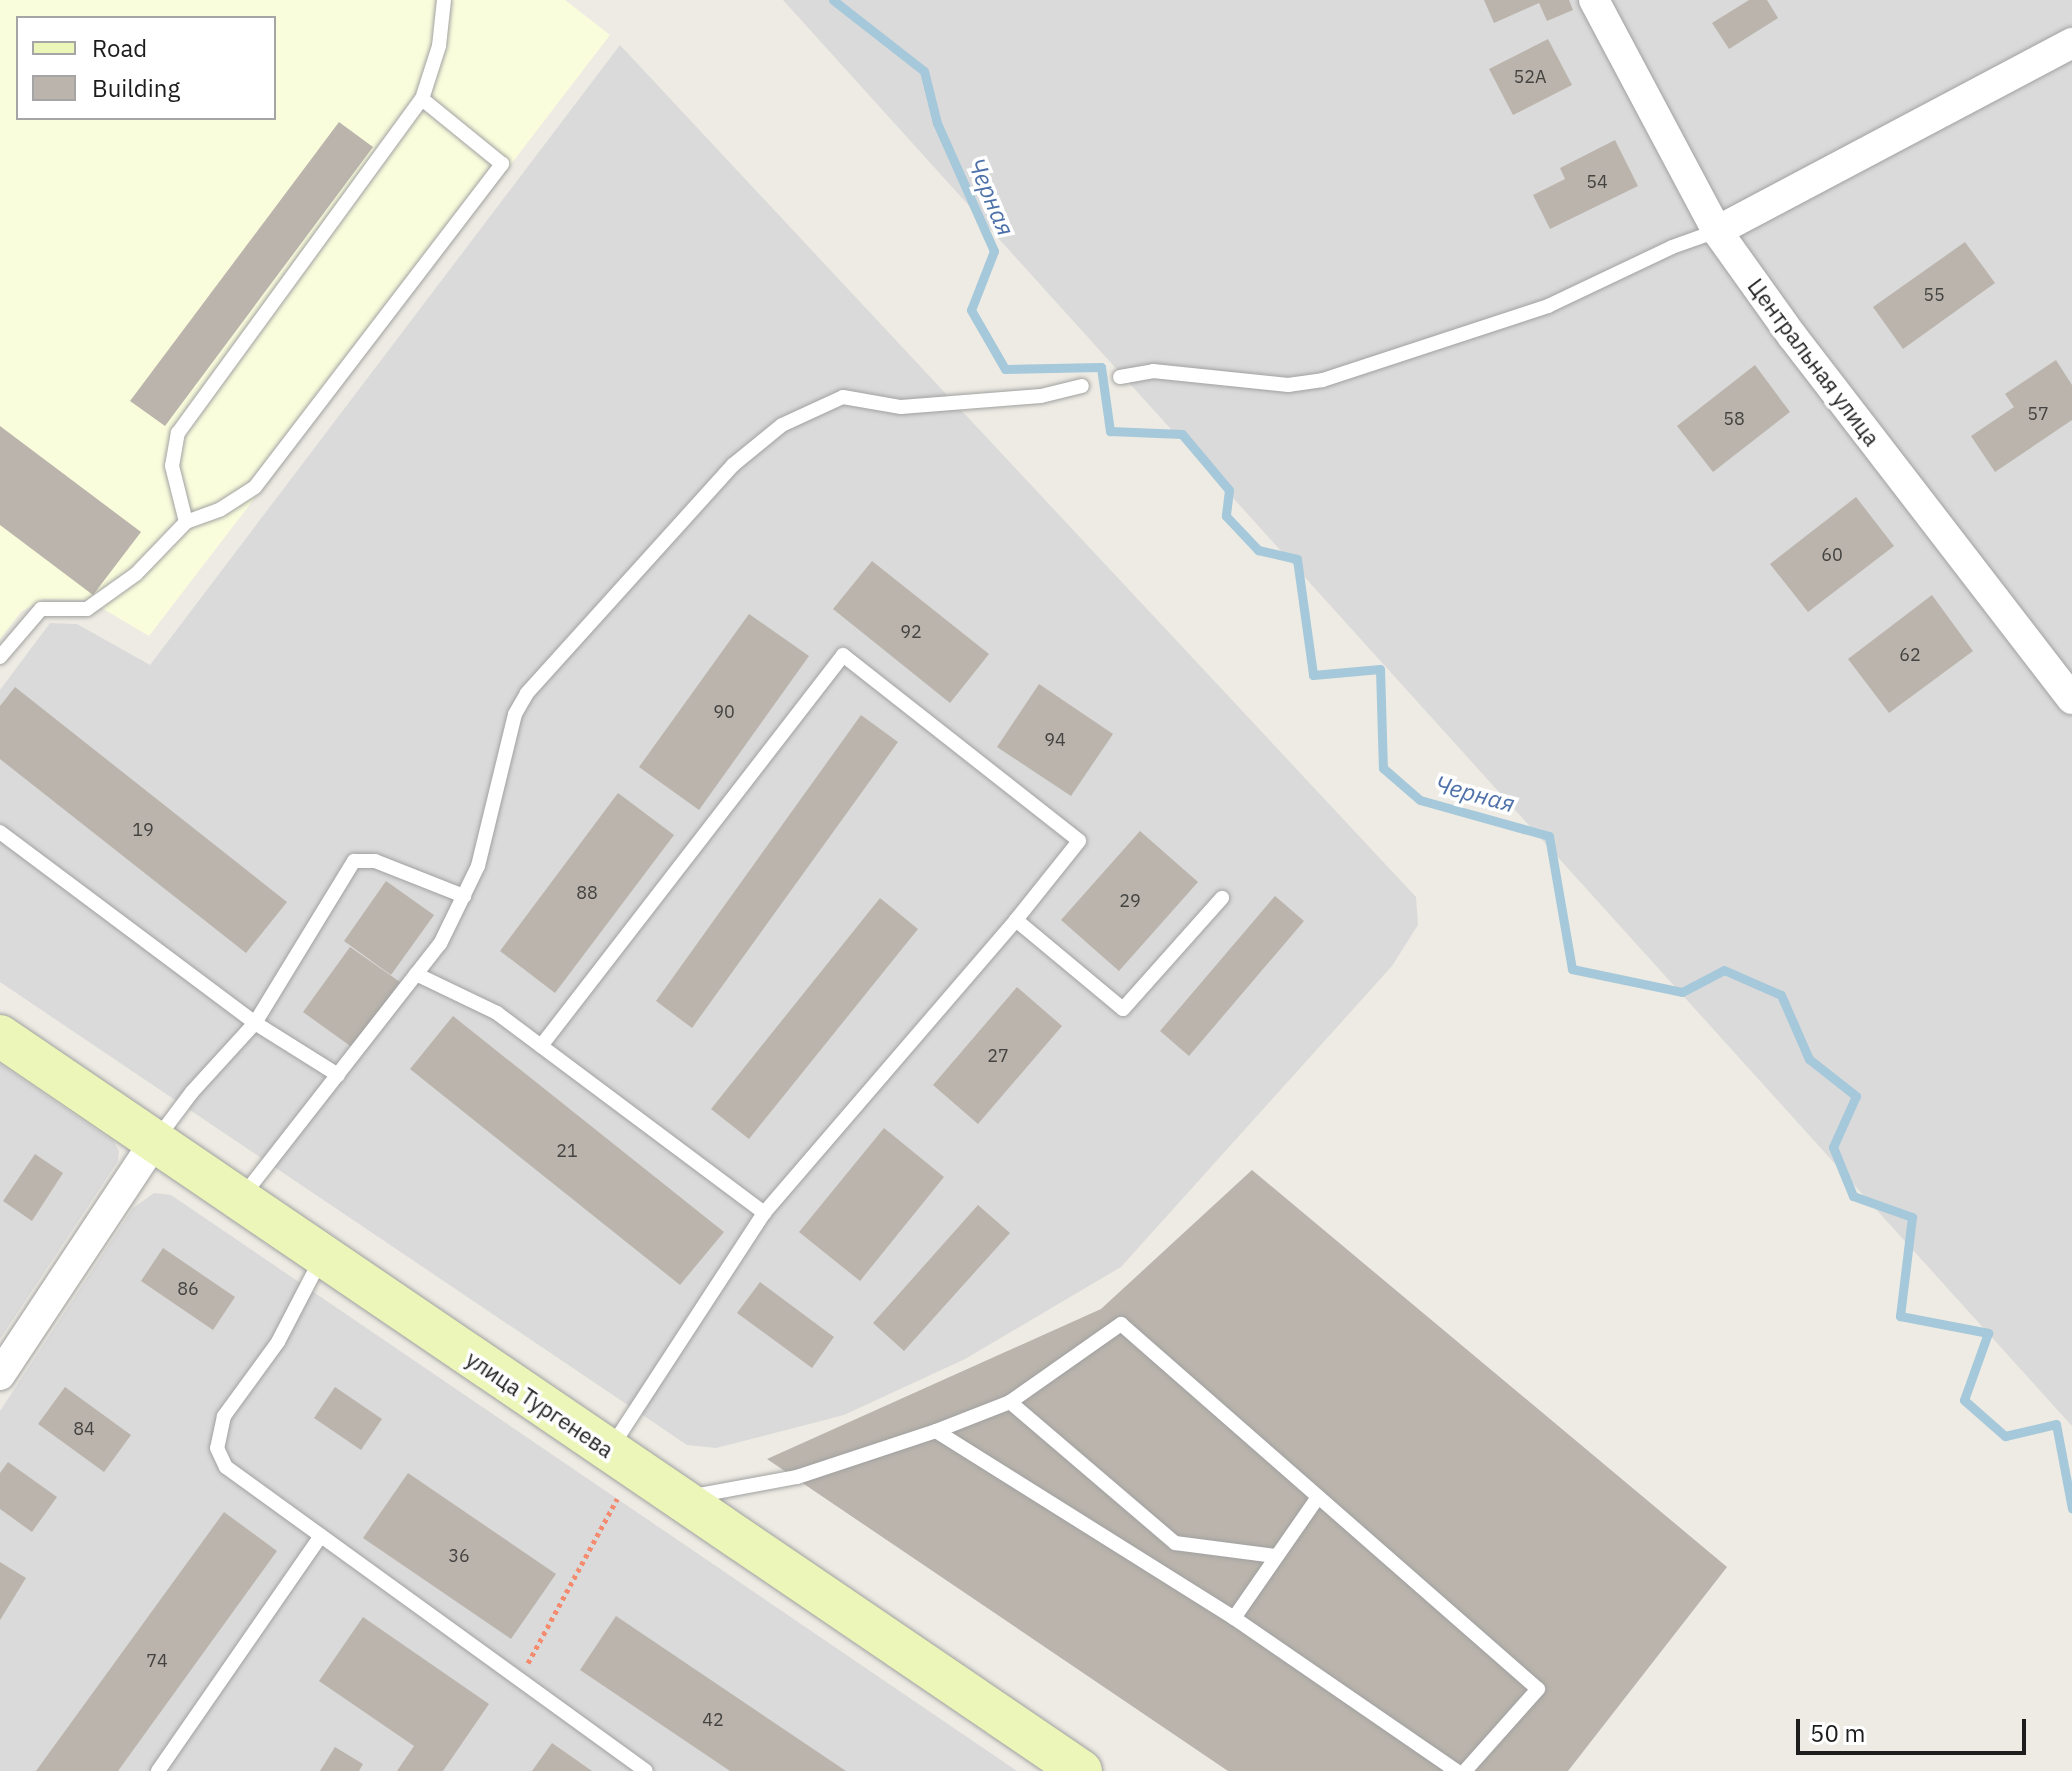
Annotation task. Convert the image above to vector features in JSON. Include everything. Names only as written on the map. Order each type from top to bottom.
[{"type":"street","name":"Центральная улица","points":[[1594,0],[1717,231],[1793,337],[2072,699]]},
{"type":"street","points":[[1717,231],[2072,43]]},
{"type":"street","name":"улица Тургенева","points":[[0,1036],[1081,1771]]},
{"type":"street","points":[[0,1375],[155,1141]]},
{"type":"lane","points":[[186,522],[172,466],[178,433],[422,99],[439,46],[444,0]]},
{"type":"lane","points":[[0,657],[41,609],[87,609],[136,574],[186,522],[221,509],[255,487],[502,164],[422,99]]},
{"type":"lane","points":[[1120,377],[1153,371],[1288,385],[1323,380],[1548,306],[1672,247],[1717,231]]},
{"type":"lane","points":[[241,1199],[440,944],[478,866],[515,714],[527,693],[733,465],[782,425],[843,397],[901,407],[1041,396],[1082,386]]},
{"type":"lane","points":[[541,1046],[843,655],[1079,841],[1016,920],[764,1213],[622,1458]]},
{"type":"lane","points":[[0,832],[255,1023],[338,1075]]},
{"type":"lane","points":[[155,1141],[192,1092],[255,1023],[354,861],[375,861],[464,896]]},
{"type":"lane","points":[[1016,920],[1123,1009],[1222,898]]},
{"type":"lane","points":[[416,974],[497,1013],[764,1213]]},
{"type":"lane","points":[[323,1255],[278,1342],[224,1416],[217,1448],[226,1467],[643,1770]]},
{"type":"lane","points":[[682,1499],[797,1477],[936,1431],[1010,1402],[1121,1324],[1538,1689],[1465,1771]]},
{"type":"lane","points":[[1010,1402],[1175,1543],[1275,1556]]},
{"type":"lane","points":[[936,1431],[1234,1618],[1457,1771]]},
{"type":"lane","points":[[1234,1618],[1318,1497]]},
{"type":"lane","points":[[158,1771],[321,1536]]},
{"type":"path","points":[[519,1679],[622,1458]]},
{"type":"shaded area","points":[[0,0],[565,0],[610,35],[149,636],[88,600],[43,599],[21,612],[0,639]]},
{"type":"shaded area","points":[[783,0],[2072,0],[2072,1426]]},
{"type":"shaded area","points":[[620,45],[1416,897],[1418,925],[1392,966],[1121,1267],[965,1359],[844,1415],[716,1448],[687,1445],[0,982],[0,690],[50,623],[77,624],[150,665]]},
{"type":"shaded area","points":[[0,1064],[113,1141],[119,1151],[118,1161],[0,1339]]},
{"type":"shaded area","points":[[154,1193],[171,1195],[1017,1771],[0,1771],[0,1411],[133,1208]]},
{"type":"building","points":[[1484,0],[1569,0],[1573,10],[1547,21],[1539,3],[1494,23]]},
{"type":"building","points":[[1749,0],[1767,0],[1778,18],[1729,49],[1712,23]]},
{"type":"building","points":[[1548,39],[1572,85],[1513,115],[1489,69]]},
{"type":"building","points":[[339,122],[373,147],[165,426],[130,401]]},
{"type":"building","points":[[1615,140],[1638,186],[1550,229],[1533,195],[1565,179],[1560,168]]},
{"type":"building","points":[[1965,242],[1995,283],[1903,349],[1873,307]]},
{"type":"building","points":[[2056,360],[2072,385],[2072,420],[1995,472],[1971,436],[2014,407],[2005,394]]},
{"type":"building","points":[[1755,365],[1790,412],[1713,472],[1677,426]]},
{"type":"building","points":[[0,426],[141,532],[93,595],[0,525]]},
{"type":"building","points":[[1856,497],[1894,546],[1808,612],[1770,564]]},
{"type":"building","points":[[872,561],[989,654],[950,703],[833,609]]},
{"type":"building","points":[[1932,595],[1973,651],[1889,713],[1848,659]]},
{"type":"building","points":[[749,614],[809,656],[699,810],[639,767]]},
{"type":"building","points":[[1039,684],[1113,734],[1071,796],[997,747]]},
{"type":"building","points":[[15,687],[287,902],[246,953],[0,759],[0,706]]},
{"type":"building","points":[[861,715],[898,742],[692,1028],[656,1001]]},
{"type":"building","points":[[618,793],[674,835],[555,993],[500,951]]},
{"type":"building","points":[[1140,831],[1198,882],[1119,971],[1061,920]]},
{"type":"building","points":[[386,881],[434,915],[391,975],[344,941]]},
{"type":"building","points":[[1275,896],[1304,921],[1189,1056],[1160,1031]]},
{"type":"building","points":[[880,898],[918,929],[749,1139],[711,1109]]},
{"type":"building","points":[[350,947],[400,982],[353,1048],[303,1012]]},
{"type":"building","points":[[1017,987],[1062,1026],[978,1124],[933,1085]]},
{"type":"building","points":[[453,1016],[724,1232],[680,1285],[410,1069]]},
{"type":"building","points":[[884,1128],[944,1177],[860,1281],[799,1232]]},
{"type":"building","points":[[35,1154],[63,1173],[32,1221],[3,1201]]},
{"type":"building","points":[[1252,1170],[1727,1567],[1568,1771],[1228,1771],[767,1459],[1101,1309]]},
{"type":"building","points":[[978,1205],[1010,1233],[904,1351],[873,1323]]},
{"type":"building","points":[[163,1248],[235,1297],[213,1330],[141,1281]]},
{"type":"building","points":[[760,1282],[834,1337],[812,1368],[737,1313]]},
{"type":"building","points":[[65,1387],[131,1435],[104,1472],[38,1424]]},
{"type":"building","points":[[335,1387],[382,1419],[361,1450],[314,1418]]},
{"type":"building","points":[[8,1462],[57,1497],[32,1532],[0,1509],[0,1473]]},
{"type":"building","points":[[408,1473],[556,1574],[511,1639],[363,1538]]},
{"type":"building","points":[[224,1512],[277,1551],[118,1771],[36,1771]]},
{"type":"building","points":[[0,1562],[26,1578],[0,1620]]},
{"type":"building","points":[[616,1616],[846,1771],[730,1771],[580,1670]]},
{"type":"building","points":[[363,1617],[489,1704],[443,1771],[397,1771],[414,1746],[319,1681]]},
{"type":"building","points":[[552,1743],[592,1771],[532,1771]]},
{"type":"building","points":[[335,1747],[363,1764],[359,1771],[320,1771]]},
{"type":"waterway","name":"Черная","points":[[833,0],[924,71],[937,123],[994,251],[971,310],[1005,369],[1101,367],[1110,431],[1182,434],[1229,490],[1226,516],[1258,550],[1297,559],[1313,675],[1380,669],[1383,768],[1420,800],[1549,836],[1572,969],[1682,992],[1724,970],[1781,995],[1809,1059],[1856,1096],[1833,1147],[1853,1196],[1912,1217],[1900,1316],[1988,1333],[1964,1400],[2005,1436],[2056,1424],[2072,1509]]}]
